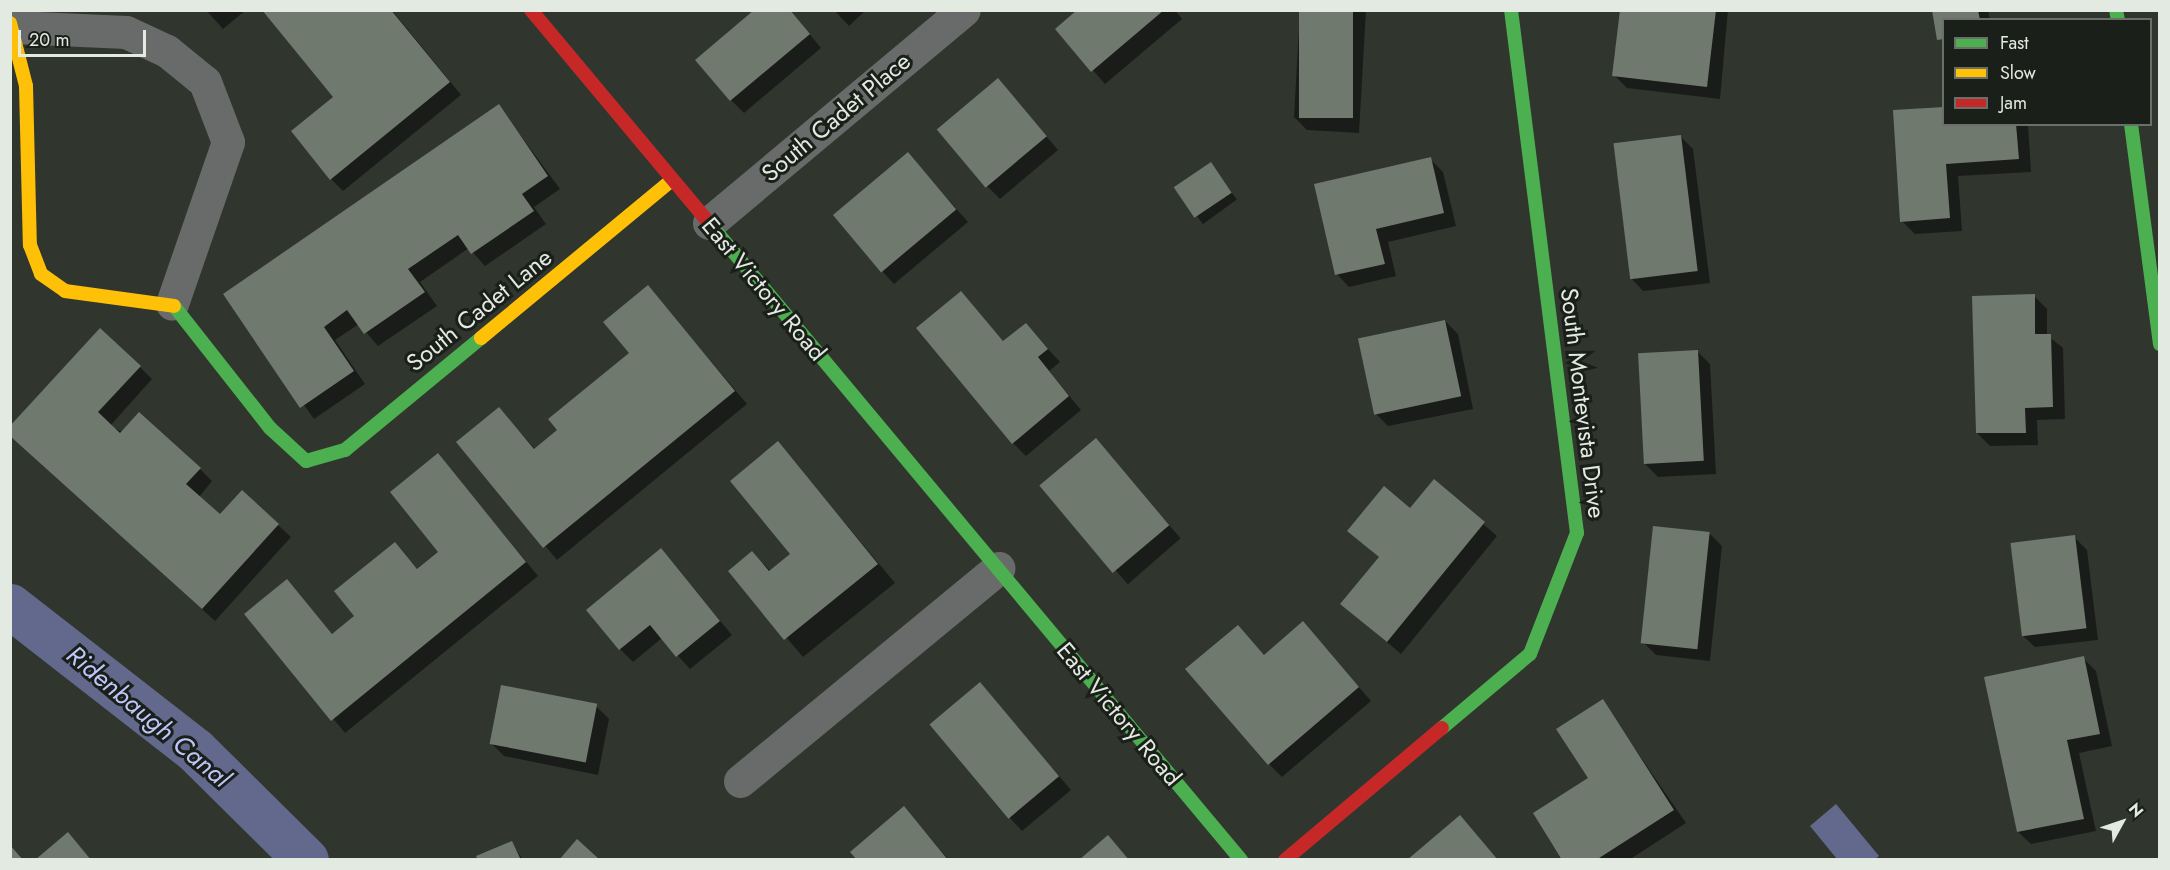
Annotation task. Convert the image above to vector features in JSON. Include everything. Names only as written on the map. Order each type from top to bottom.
[{"type":"street","name":"East Victory Road","points":[[531,10],[1241,860]]},
{"type":"street","name":"South Cadet Place","points":[[709,223],[964,10]]},
{"type":"street","name":"South Montevista Drive","points":[[1284,860],[1530,654],[1576,533],[1511,10]]},
{"type":"street","points":[[12,25],[126,32],[167,51],[204,82],[228,142],[172,304],[64,291],[41,274],[30,245],[26,86],[12,25]]},
{"type":"street","points":[[2131,126],[2160,344]]},
{"type":"street","name":"South Cadet Lane","points":[[172,304],[270,428],[306,461],[345,450],[672,180]]},
{"type":"street","points":[[740,781],[998,568]]},
{"type":"water","points":[[1836,804],[1879,856],[1875,859],[1837,859],[1810,826]]},
{"type":"building","points":[[262,10],[391,10],[450,82],[330,180],[291,131],[333,97]]},
{"type":"building","points":[[754,10],[790,10],[810,34],[730,101],[695,60]]},
{"type":"building","points":[[1077,10],[1164,10],[1091,72],[1055,29]]},
{"type":"building","points":[[1299,10],[1353,10],[1353,118],[1299,118]]},
{"type":"building","points":[[1620,10],[1716,10],[1707,87],[1612,76]]},
{"type":"building","points":[[1932,10],[1978,10],[1980,18],[1942,18],[1942,39],[1937,40]]},
{"type":"building","points":[[998,78],[1047,136],[986,188],[937,129]]},
{"type":"building","points":[[499,104],[548,176],[522,194],[534,211],[471,254],[458,235],[408,269],[425,292],[364,334],[347,310],[324,327],[354,371],[300,408],[223,294]]},
{"type":"building","points":[[1942,107],[1942,126],[2016,126],[2019,159],[1946,164],[1950,218],[1900,222],[1893,110]]},
{"type":"building","points":[[1681,135],[1698,271],[1630,279],[1614,143]]},
{"type":"building","points":[[908,152],[956,209],[881,272],[833,215]]},
{"type":"building","points":[[1431,157],[1444,213],[1376,229],[1385,264],[1335,275],[1314,184]]},
{"type":"building","points":[[1211,162],[1232,193],[1194,218],[1174,187]]},
{"type":"building","points":[[648,285],[735,391],[543,548],[456,442],[499,407],[534,449],[557,430],[548,419],[629,353],[603,322]]},
{"type":"building","points":[[961,291],[1003,341],[1026,323],[1048,349],[1038,357],[1069,396],[1012,444],[916,328]]},
{"type":"building","points":[[2035,294],[2035,334],[2051,334],[2053,407],[2025,408],[2026,433],[1976,433],[1972,296]]},
{"type":"building","points":[[1445,320],[1461,396],[1374,415],[1358,339]]},
{"type":"building","points":[[100,328],[141,366],[98,412],[120,433],[139,412],[201,468],[186,484],[220,514],[242,490],[279,524],[202,609],[10,436],[10,426]]},
{"type":"building","points":[[1698,350],[1704,461],[1644,464],[1638,353]]},
{"type":"building","points":[[1096,438],[1169,525],[1113,573],[1039,486]]},
{"type":"building","points":[[778,441],[878,564],[784,640],[728,571],[752,551],[769,571],[790,554],[730,481]]},
{"type":"building","points":[[438,453],[526,562],[331,721],[244,614],[287,579],[332,634],[354,616],[334,591],[395,542],[417,569],[438,552],[390,492]]},
{"type":"building","points":[[1434,479],[1485,522],[1387,642],[1340,604],[1379,557],[1347,531],[1384,486],[1410,508]]},
{"type":"building","points":[[1653,526],[1710,532],[1697,649],[1641,643]]},
{"type":"building","points":[[2075,535],[2086,628],[2022,636],[2010,543]]},
{"type":"building","points":[[661,548],[720,621],[676,657],[650,625],[619,650],[586,610]]},
{"type":"building","points":[[1303,621],[1359,687],[1268,765],[1185,669],[1238,625],[1264,655]]},
{"type":"building","points":[[2084,656],[2100,734],[2067,740],[2084,819],[2017,832],[1984,677]]},
{"type":"building","points":[[980,682],[1059,776],[1009,819],[929,724]]},
{"type":"building","points":[[501,685],[597,704],[586,763],[490,744]]},
{"type":"building","points":[[1603,699],[1674,810],[1596,860],[1562,860],[1533,813],[1588,778],[1556,729]]},
{"type":"building","points":[[904,806],[948,860],[857,860],[850,852]]},
{"type":"building","points":[[1460,815],[1498,860],[1407,860]]},
{"type":"building","points":[[68,832],[91,860],[35,860]]},
{"type":"building","points":[[1108,835],[1129,860],[1079,860]]},
{"type":"building","points":[[577,839],[600,860],[559,860]]},
{"type":"building","points":[[512,841],[521,860],[478,860],[476,856]]},
{"type":"building","points":[[10,845],[23,860],[10,860]]},
{"type":"waterway","name":"Ridenbaugh Canal","points":[[10,606],[195,750],[306,860]]},
{"type":"traffic: fast","points":[[1442,728],[1530,654],[1577,533],[1511,10]]},
{"type":"traffic: fast","points":[[2116,10],[2118,18]]},
{"type":"traffic: fast","points":[[2131,126],[2160,344]]},
{"type":"traffic: fast","points":[[710,224],[1241,860]]},
{"type":"traffic: fast","points":[[174,306],[270,428],[306,461],[345,450],[481,338]]},
{"type":"traffic: slow","points":[[10,23],[26,86],[30,245],[41,274],[65,291],[174,306]]},
{"type":"traffic: slow","points":[[481,338],[672,180]]},
{"type":"traffic: jam","points":[[531,10],[710,224]]},
{"type":"traffic: jam","points":[[1285,860],[1442,728]]}]
